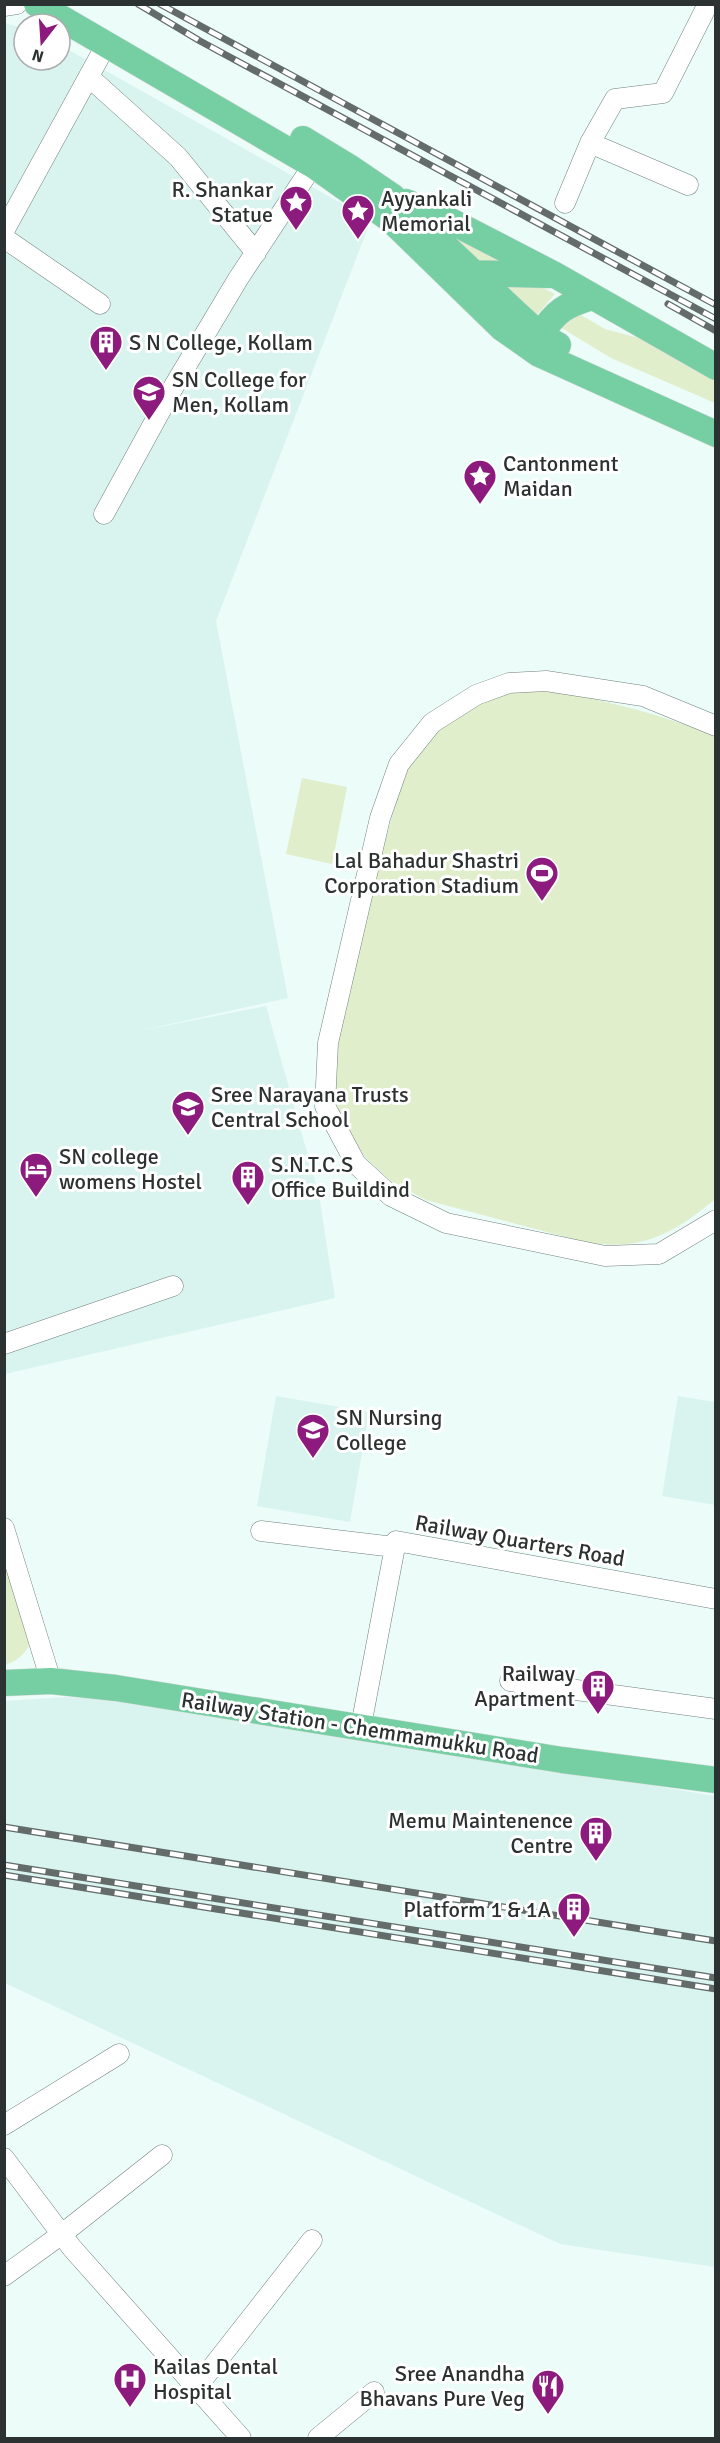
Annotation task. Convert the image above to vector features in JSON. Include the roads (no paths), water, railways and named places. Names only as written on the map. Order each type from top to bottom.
[{"type":"main road","points":[[37,4],[313,165],[391,220],[502,328],[539,354],[716,434]]},
{"type":"main road","points":[[72,4],[349,167],[393,198],[448,248],[470,273],[540,335],[716,419]]},
{"type":"main road","points":[[393,198],[437,214],[555,275],[716,367]]},
{"type":"main road","points":[[445,272],[555,275]]},
{"type":"main road","points":[[540,335],[553,315],[569,303],[592,297]]},
{"type":"main road","name":"Railway Station - Chemmamukku Road","points":[[4,1683],[51,1682],[167,1695],[562,1760],[715,1777]]},
{"type":"street","points":[[4,6],[17,4]]},
{"type":"street","points":[[565,203],[590,143],[615,99],[663,93],[708,4]]},
{"type":"street","points":[[4,231],[106,45]]},
{"type":"street","points":[[89,77],[178,156],[256,253]]},
{"type":"street","points":[[590,143],[688,185]]},
{"type":"street","points":[[104,514],[174,386],[313,165]]},
{"type":"street","points":[[4,238],[100,304]]},
{"type":"street","points":[[716,726],[643,696],[546,681],[509,683],[476,695],[432,723],[399,764],[380,818],[328,1043],[326,1106],[356,1164],[391,1196],[446,1223],[605,1256],[659,1254],[716,1220]]},
{"type":"street","points":[[4,1344],[173,1286]]},
{"type":"street","points":[[4,1528],[51,1682]]},
{"type":"street","points":[[261,1531],[394,1547]]},
{"type":"street","name":"Railway Quarters Road","points":[[361,1726],[396,1541],[716,1599]]},
{"type":"street","points":[[510,1681],[716,1708]]},
{"type":"street","points":[[4,2125],[120,2054]]},
{"type":"street","points":[[4,2276],[62,2235],[162,2156]]},
{"type":"street","points":[[4,2158],[62,2235],[241,2439]]},
{"type":"street","points":[[196,2388],[312,2240]]},
{"type":"street","points":[[318,2439],[374,2392]]},
{"type":"railway","points":[[138,4],[200,41],[716,319]]},
{"type":"railway","points":[[160,4],[716,305]]},
{"type":"railway","points":[[668,304],[716,331]]},
{"type":"railway","points":[[4,1827],[716,1941]]},
{"type":"railway","points":[[4,1865],[716,1978]]},
{"type":"railway","points":[[4,1875],[716,1989]]},
{"type":"place","name":"R. Shankar Statue","points":[[296,231]]},
{"type":"place","name":"Ayyankali Memorial","points":[[358,240]]},
{"type":"place","name":"S N College, Kollam","points":[[106,371]]},
{"type":"place","name":"SN College for Men, Kollam","points":[[149,421]]},
{"type":"place","name":"Cantonment Maidan","points":[[480,505]]},
{"type":"place","name":"Lal Bahadur Shastri Corporation Stadium","points":[[542,902]]},
{"type":"place","name":"Sree Narayana Trusts Central School","points":[[188,1136]]},
{"type":"place","name":"SN college womens Hostel","points":[[36,1198]]},
{"type":"place","name":"S.N.T.C.S Office Buildind","points":[[248,1206]]},
{"type":"place","name":"SN Nursing College","points":[[313,1459]]},
{"type":"place","name":"Railway Apartment","points":[[598,1715]]},
{"type":"place","name":"Memu Maintenence Centre","points":[[596,1862]]},
{"type":"place","name":"Platform 1 & 1A","points":[[574,1938]]},
{"type":"place","name":"Kailas Dental Hospital","points":[[130,2408]]},
{"type":"place","name":"Sree Anandha Bhavans Pure Veg","points":[[548,2415]]}]
